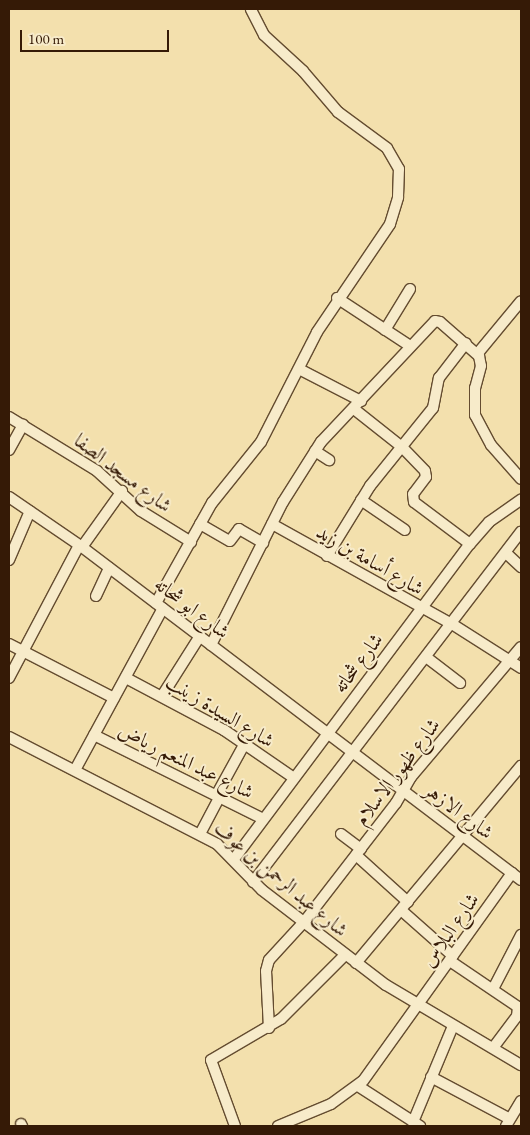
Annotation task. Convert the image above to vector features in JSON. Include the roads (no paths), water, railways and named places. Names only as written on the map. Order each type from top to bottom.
[{"type":"street","points":[[75,770],[126,678],[200,524],[223,488],[261,442],[337,298],[390,224],[398,197],[399,169],[387,148],[338,112],[303,71],[264,35],[252,9]]},
{"type":"street","points":[[385,330],[410,289]]},
{"type":"street","points":[[337,298],[410,346]]},
{"type":"street","points":[[478,353],[521,301]]},
{"type":"street","points":[[211,645],[272,524],[315,451],[336,423],[358,405],[434,322],[440,322],[478,353],[481,366],[475,388],[475,415],[491,445],[521,480]]},
{"type":"street","points":[[327,556],[361,500],[433,408],[439,378],[466,343]]},
{"type":"street","points":[[299,369],[358,405],[402,447],[427,474],[413,494],[414,502],[470,544]]},
{"type":"street","name":"شارع مسجد الصفا","points":[[9,417],[98,471],[141,511],[191,542]]},
{"type":"street","points":[[9,450],[23,425]]},
{"type":"street","points":[[315,451],[329,460]]},
{"type":"street","points":[[9,678],[80,546],[122,492]]},
{"type":"street","name":"شارع ابو شحاته","points":[[9,497],[80,546],[352,751]]},
{"type":"street","points":[[361,500],[404,530]]},
{"type":"street","name":"شارع شحاته","points":[[234,859],[470,544],[489,522],[521,500]]},
{"type":"street","points":[[9,560],[30,511]]},
{"type":"street","points":[[200,524],[230,541],[239,529],[263,543]]},
{"type":"street","name":"شارع أسامة بن زيد","points":[[272,524],[421,610],[452,624],[521,668]]},
{"type":"street","points":[[253,882],[521,532]]},
{"type":"street","points":[[506,553],[521,566]]},
{"type":"street","points":[[96,596],[109,568]]},
{"type":"street","points":[[162,696],[200,636]]},
{"type":"street","points":[[9,644],[114,698]]},
{"type":"street","name":"شارع ظهور الاسلام","points":[[268,1028],[267,966],[358,852],[403,791],[411,777],[521,647]]},
{"type":"street","points":[[426,657],[460,683]]},
{"type":"street","name":"شارع السيدة زينب","points":[[126,678],[245,743],[294,778]]},
{"type":"street","name":"شارع عبد المنعم رياض","points":[[94,735],[219,795],[263,819]]},
{"type":"street","name":"شارع عبد الرحمن بن عوف","points":[[9,738],[200,834],[234,859],[253,882],[356,963],[416,1006]]},
{"type":"street","points":[[200,834],[245,743]]},
{"type":"street","name":"شارع الازهر","points":[[352,751],[521,880]]},
{"type":"street","points":[[356,963],[521,766]]},
{"type":"street","points":[[341,834],[451,959],[517,1005],[519,1010],[494,1047]]},
{"type":"street","name":"شارع البلاس","points":[[358,1086],[512,873]]},
{"type":"street","points":[[493,989],[521,935]]},
{"type":"street","points":[[235,1126],[211,1060],[268,1028],[293,1010],[345,954]]},
{"type":"street","points":[[416,1006],[494,1047],[521,1065]]},
{"type":"street","points":[[278,1126],[331,1104],[358,1086],[417,1124],[431,1077],[453,1026]]},
{"type":"street","points":[[431,1077],[508,1123],[521,1101]]}]
